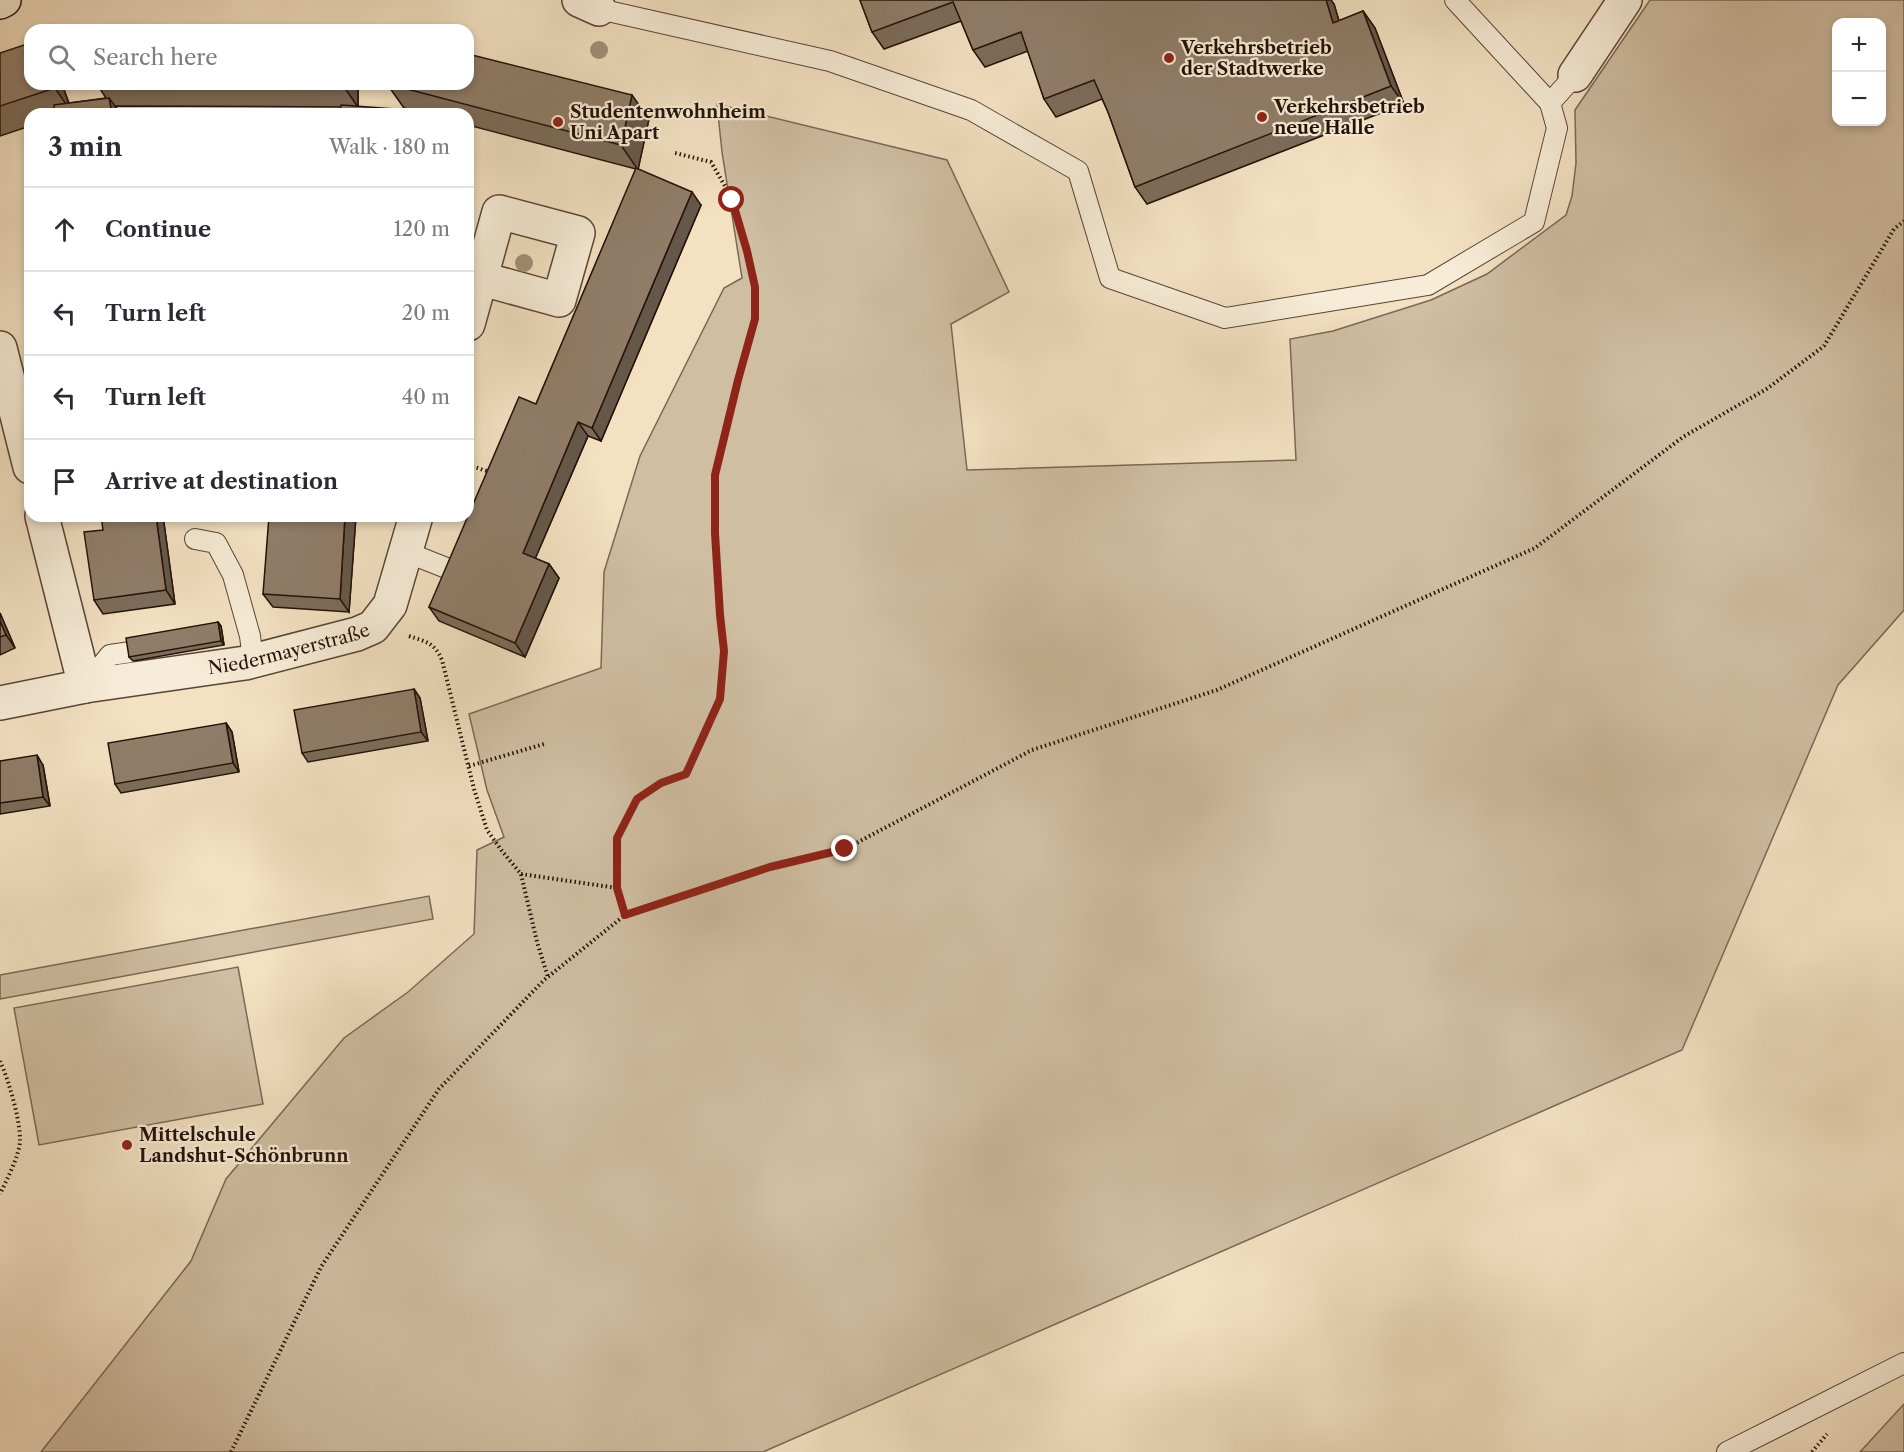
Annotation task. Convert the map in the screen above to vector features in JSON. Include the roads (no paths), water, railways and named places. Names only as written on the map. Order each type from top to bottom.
[{"type":"street","points":[[0,2],[4,0]]},
{"type":"street","points":[[1575,75],[1624,0]]},
{"type":"street","points":[[474,299],[479,278]]},
{"type":"street","points":[[0,348],[24,444]]},
{"type":"street","points":[[44,522],[85,686]]},
{"type":"street","name":"Niedermayerstraße","points":[[0,703],[85,686],[253,660],[357,634],[373,627],[390,605],[414,522]]},
{"type":"lane","points":[[589,4],[830,61],[971,110],[1078,171],[1110,278],[1225,318],[1428,285],[1534,222],[1557,128],[1550,103],[1455,0]]},
{"type":"lane","points":[[1550,103],[1575,75]]},
{"type":"lane","points":[[195,539],[216,543],[234,575],[250,636],[253,660]]},
{"type":"lane","points":[[406,552],[459,573]]},
{"type":"lane","points":[[85,686],[110,655],[131,652]]},
{"type":"lane","points":[[1727,1452],[1904,1363]]},
{"type":"place","name":"Verkehrsbetrieb der Stadtwerke","points":[[1169,58]]},
{"type":"place","name":"Verkehrsbetrieb neue Halle","points":[[1262,117]]},
{"type":"place","name":"Studentenwohnheim Uni Apart","points":[[558,122]]},
{"type":"place","name":"Mittelschule Landshut-Schönbrunn","points":[[127,1145]]}]
